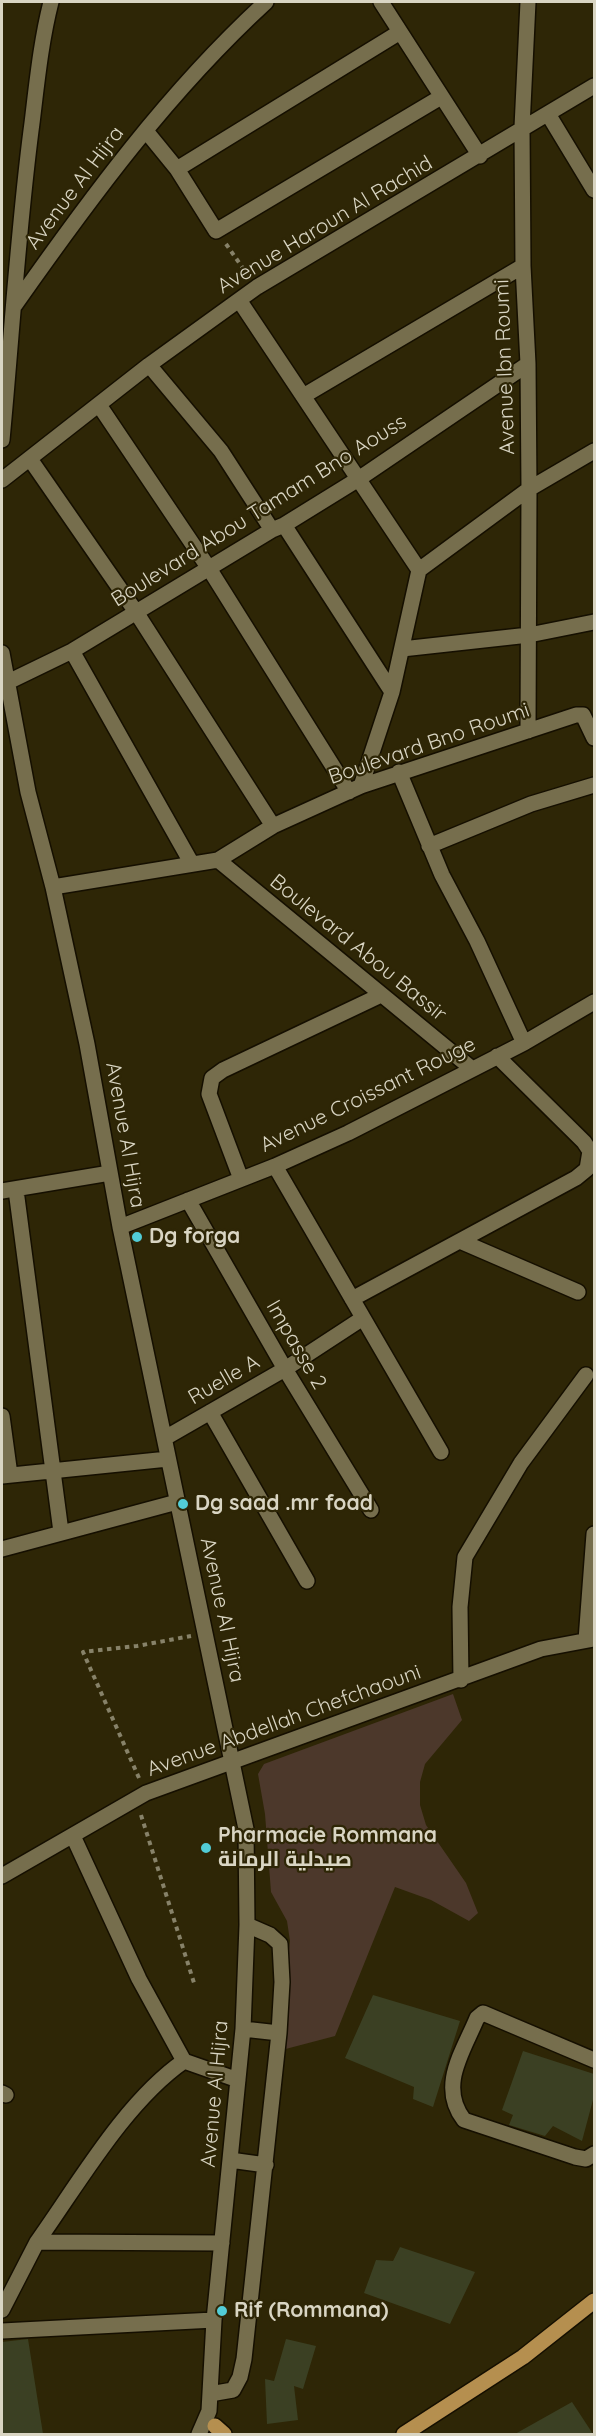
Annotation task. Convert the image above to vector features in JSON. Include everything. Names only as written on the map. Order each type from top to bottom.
[{"type":"main road","points":[[404,2434],[523,2357],[594,2301]]},
{"type":"street","points":[[15,304],[19,217],[43,36],[51,2]]},
{"type":"street","name":"Avenue Al Hijra","points":[[2,440],[15,304],[95,191],[218,46],[266,2]]},
{"type":"street","points":[[381,2],[480,156]]},
{"type":"street","name":"Avenue Ibn Roumi","points":[[528,2],[522,127],[523,266],[528,364],[528,731]]},
{"type":"street","points":[[177,169],[400,32]]},
{"type":"street","name":"Avenue Haroun Al Rachid","points":[[2,480],[149,365],[257,287],[594,86]]},
{"type":"street","points":[[146,131],[177,169],[216,231],[441,97]]},
{"type":"street","points":[[548,114],[594,190]]},
{"type":"street","points":[[305,394],[523,266]]},
{"type":"street","points":[[239,300],[305,394],[419,570]]},
{"type":"street","name":"Boulevard Abou Tamam Bno Aouss","points":[[6,683],[72,651],[210,570],[360,478],[528,364]]},
{"type":"street","points":[[149,365],[221,451],[278,527],[392,692]]},
{"type":"street","points":[[99,405],[355,789]]},
{"type":"street","points":[[355,789],[392,692],[419,570],[529,489],[594,451]]},
{"type":"street","points":[[30,459],[136,612],[273,826]]},
{"type":"street","points":[[402,649],[529,635],[594,622]]},
{"type":"street","points":[[72,651],[192,864]]},
{"type":"street","name":"Avenue Al Hijra","points":[[2,652],[28,792],[53,887],[87,1044],[120,1227],[246,1829],[247,1924],[243,2028],[214,2320],[210,2394],[216,2426],[199,2434]]},
{"type":"street","name":"Boulevard Bno Roumi","points":[[53,887],[218,860],[273,826],[355,789],[399,772],[583,715],[594,738]]},
{"type":"street","points":[[399,772],[429,846],[477,941],[524,1043]]},
{"type":"street","points":[[429,846],[531,804],[594,785]]},
{"type":"street","name":"Boulevard Abou Bassir","points":[[218,860],[471,1068]]},
{"type":"street","points":[[241,1179],[209,1094],[212,1078],[223,1070],[381,995]]},
{"type":"street","name":"Avenue Croissant Rouge","points":[[120,1227],[275,1166],[348,1132],[524,1043],[594,1002]]},
{"type":"street","points":[[352,1299],[576,1178],[587,1169],[591,1159],[590,1151],[584,1142],[497,1056]]},
{"type":"street","points":[[275,1166],[441,1452]]},
{"type":"street","points":[[61,1532],[9,1190],[110,1173]]},
{"type":"street","name":"Impasse 2","points":[[188,1200],[285,1370],[371,1510]]},
{"type":"street","points":[[460,1241],[578,1292]]},
{"type":"street","name":"Ruelle A","points":[[165,1438],[285,1370],[363,1318]]},
{"type":"street","points":[[461,1680],[460,1607],[465,1557],[521,1463],[586,1375]]},
{"type":"street","points":[[210,1412],[307,1581]]},
{"type":"street","points":[[2,1416],[6,1476],[168,1459]]},
{"type":"street","points":[[2,1549],[177,1502]]},
{"type":"street","points":[[590,1640],[594,1534]]},
{"type":"street","name":"Avenue Abdellah Chefchaouni","points":[[2,1876],[140,1795],[541,1649],[590,1640]]},
{"type":"street","points":[[73,1836],[139,1978],[184,2061],[238,2080]]},
{"type":"street","points":[[210,2394],[233,2390],[240,2377],[266,2165],[279,2033],[282,1982],[280,1944],[270,1935],[247,1924]]},
{"type":"street","points":[[594,2060],[483,2013],[477,2018],[450,2086],[454,2108],[464,2120],[575,2157],[586,2159],[594,2154]]},
{"type":"street","points":[[243,2028],[279,2033]]},
{"type":"street","points":[[2,2310],[37,2242],[132,2109],[165,2074],[184,2061]]},
{"type":"street","points":[[230,2160],[266,2165]]},
{"type":"street","points":[[37,2242],[222,2243]]},
{"type":"street","points":[[2,2331],[214,2320]]},
{"type":"path","points":[[216,231],[257,287]]},
{"type":"path","points":[[195,1986],[140,1795],[83,1652],[137,1646],[205,1633]]},
{"type":"shaded area","points":[[453,1694],[462,1720],[425,1764],[420,1782],[420,1805],[426,1825],[466,1883],[478,1913],[469,1921],[431,1900],[395,1887],[335,2036],[278,2051],[290,1941],[287,1921],[271,1892],[265,1814],[258,1774],[264,1764]]},
{"type":"building","points":[[373,1995],[460,2021],[433,2107],[413,2099],[414,2087],[345,2058]]},
{"type":"building","points":[[523,2051],[594,2074],[594,2096],[582,2141],[553,2126],[545,2136],[509,2125],[513,2115],[502,2110]]},
{"type":"building","points":[[400,2247],[475,2272],[450,2324],[364,2293],[376,2260],[393,2261]]},
{"type":"building","points":[[28,2339],[43,2434],[3,2434],[2,2342]]},
{"type":"building","points":[[286,2339],[316,2346],[303,2389],[294,2386],[298,2420],[267,2424],[265,2379],[274,2381]]},
{"type":"building","points":[[572,2402],[593,2434],[515,2434]]},
{"type":"place","name":"Dg forga","points":[[137,1237]]},
{"type":"place","name":"Dg saad .mr foad","points":[[183,1504]]},
{"type":"place","name":"Pharmacie Rommana صيدلية الرمانة","points":[[206,1848]]},
{"type":"place","name":"Rif (Rommana)","points":[[222,2311]]}]
